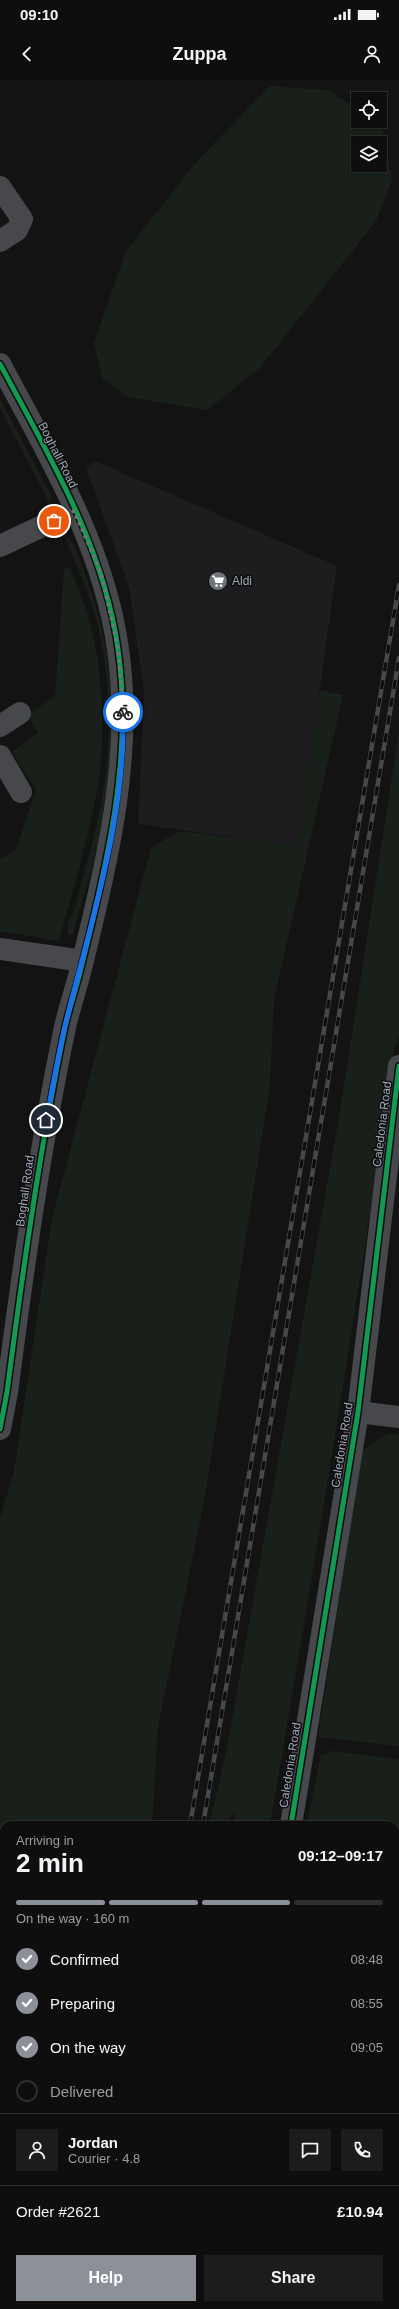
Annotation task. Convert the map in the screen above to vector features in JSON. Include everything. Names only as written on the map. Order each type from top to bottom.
[{"type":"street","points":[[0,187],[22,219],[17,230],[0,241]]},
{"type":"street","name":"Boghall Road","points":[[0,364],[56,471],[101,573],[118,648],[123,722],[118,782],[110,836],[83,961],[66,1022],[43,1134],[8,1392],[0,1429]]},
{"type":"street","points":[[0,546],[74,511]]},
{"type":"street","points":[[0,726],[20,713]]},
{"type":"street","points":[[0,756],[21,792]]},
{"type":"street","points":[[0,949],[83,961]]},
{"type":"street","name":"Caledonia Road","points":[[292,1821],[358,1412],[399,1066]]},
{"type":"street","points":[[358,1412],[399,1417]]},
{"type":"shaded area","points":[[270,86],[329,90],[351,105],[351,128],[382,128],[384,136],[351,136],[351,172],[387,172],[387,153],[392,180],[376,221],[259,369],[207,410],[128,397],[102,378],[94,343],[126,251],[198,160]]},
{"type":"shaded area","points":[[0,399],[51,495],[51,506],[0,408]]},
{"type":"shaded area","points":[[95,461],[337,566],[298,846],[138,824],[144,692],[129,587],[86,468]]},
{"type":"shaded area","points":[[64,535],[73,543],[95,604],[103,634],[108,663],[113,723],[109,788],[103,825],[73,935],[68,934],[68,922],[75,908],[95,832],[107,766],[109,726],[105,666],[98,626],[87,591]]},
{"type":"shaded area","points":[[70,568],[88,616],[97,654],[101,697],[102,740],[99,779],[91,820],[59,941],[0,931],[0,860],[16,849],[36,790],[12,752],[38,733],[28,715],[55,696],[64,569]]},
{"type":"shaded area","points":[[320,690],[343,695],[274,1000],[270,1086],[204,1502],[158,1727],[152,1821],[0,1821],[0,1519],[14,1471],[52,1218],[151,848],[179,831],[297,845]]},
{"type":"shaded area","points":[[399,732],[399,1037],[395,1045],[335,1435],[271,1821],[235,1821],[236,1812],[228,1821],[210,1821],[226,1753],[339,1117]]},
{"type":"shaded area","points":[[388,1433],[399,1435],[399,1746],[318,1737],[362,1451]]},
{"type":"shaded area","points":[[331,1751],[399,1759],[399,1821],[307,1821],[321,1756]]},
{"type":"railway","points":[[191,1821],[399,585]]},
{"type":"railway","points":[[204,1821],[399,658]]},
{"type":"cycle path","points":[[0,364],[55,467],[87,537],[111,611],[118,649],[122,688],[120,767],[116,806],[101,884],[81,969],[65,1027],[56,1072],[33,1209],[7,1392],[0,1429]]},
{"type":"cycle path","points":[[292,1821],[358,1412],[399,1066]]},
{"type":"way so far","points":[[54,521],[74,511],[101,573],[118,648],[123,712]]},
{"type":"place","name":"Aldi","points":[[218,581]]},
{"type":"route","points":[[46,1120],[66,1022],[83,961],[110,836],[118,782],[123,729],[123,712]]}]
